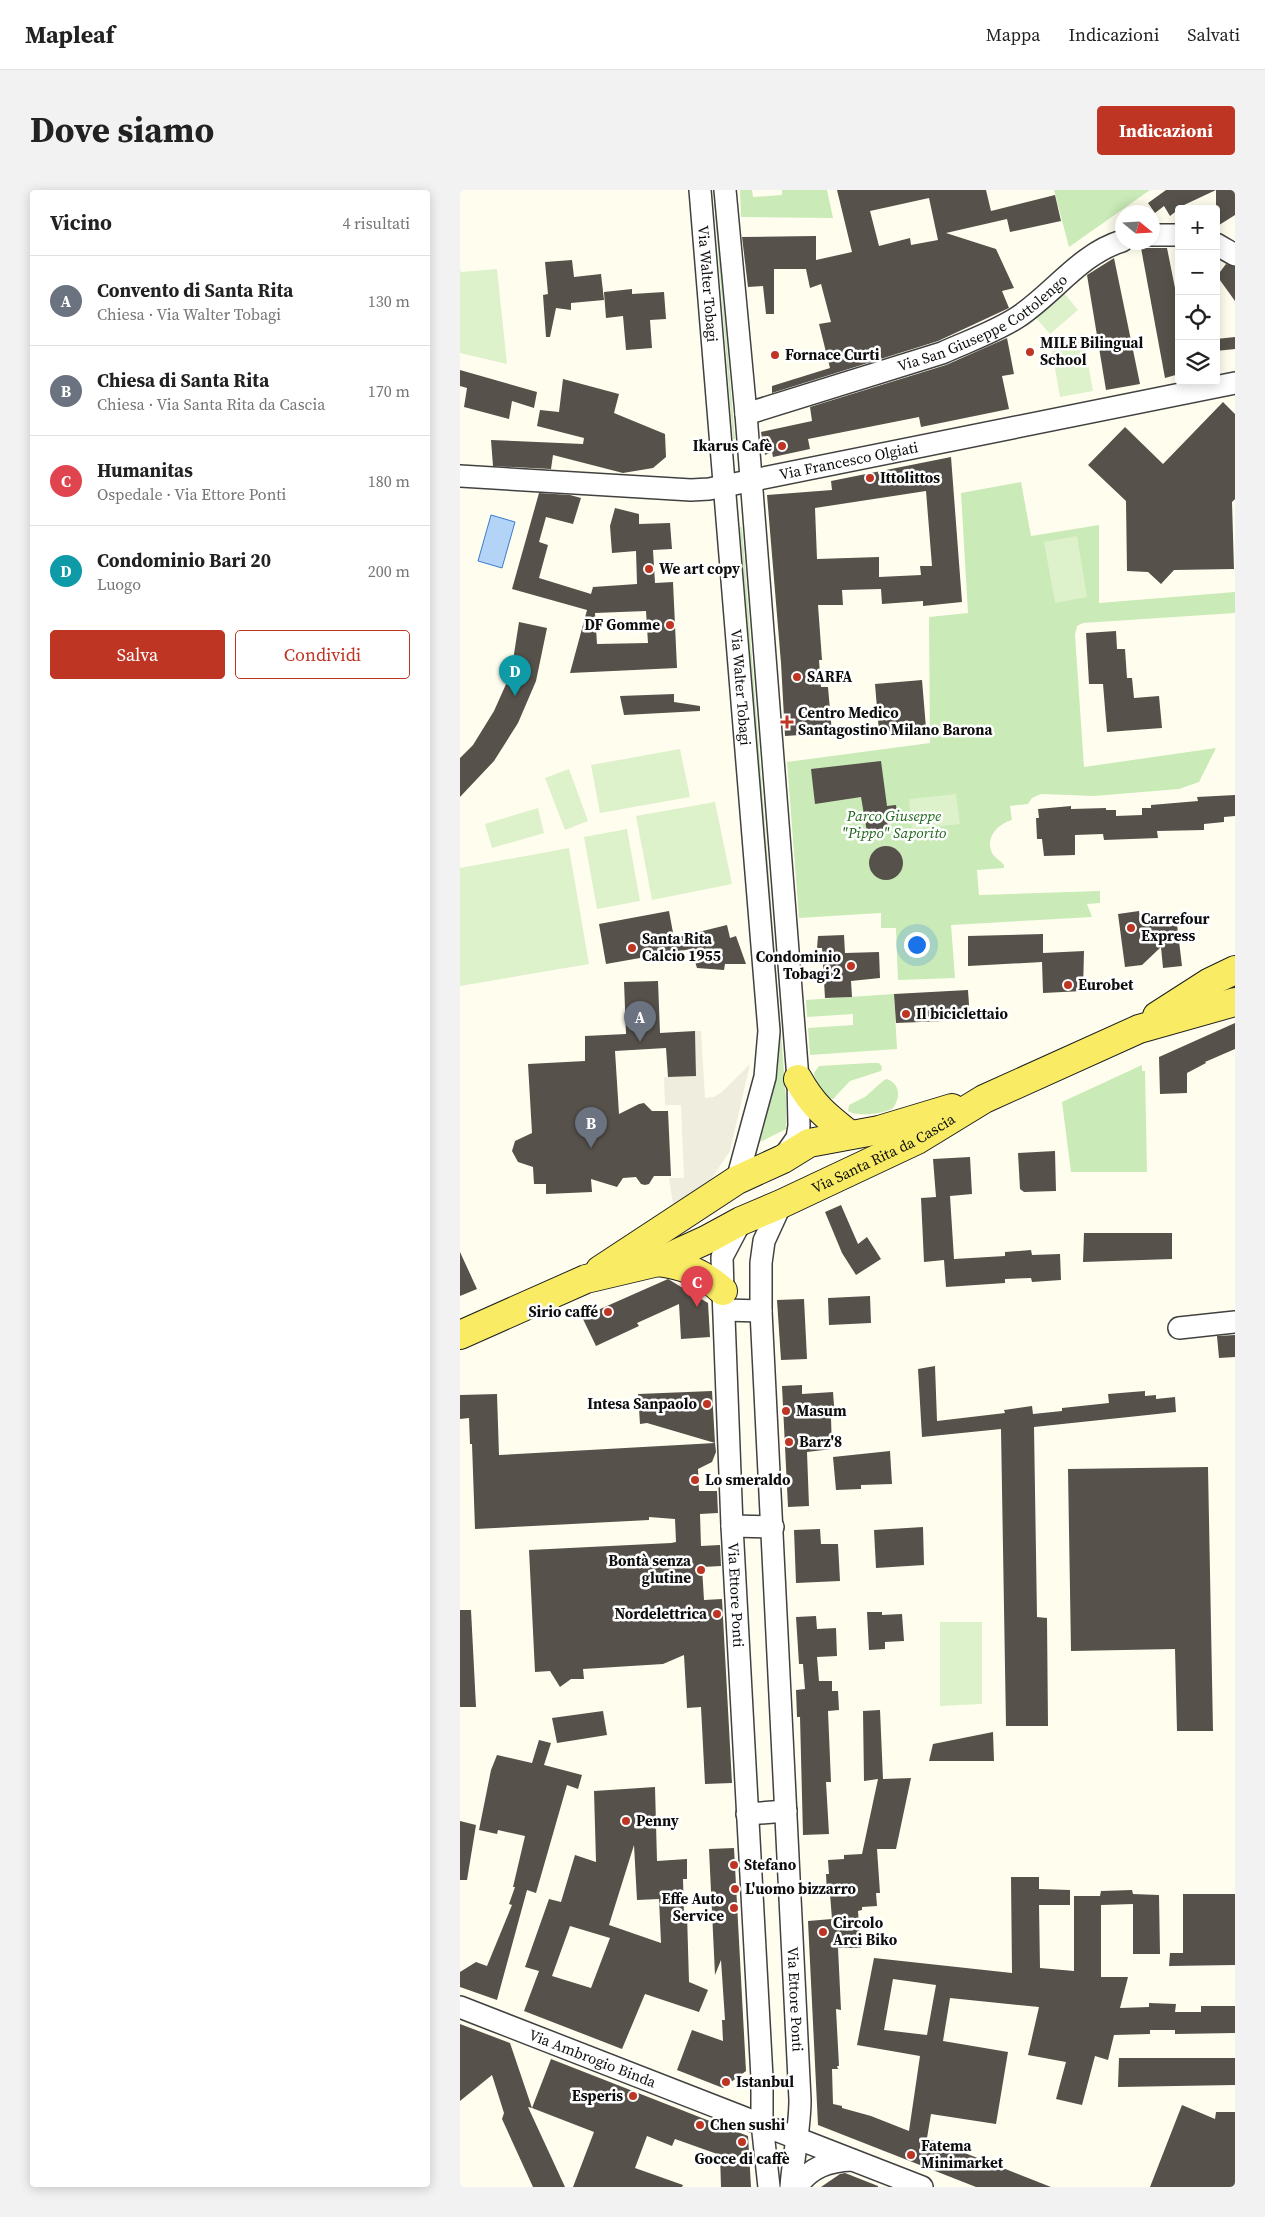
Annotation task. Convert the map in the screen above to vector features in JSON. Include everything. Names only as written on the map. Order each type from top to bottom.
[{"type":"main road","points":[[1139,1029],[1210,982],[1235,970]]},
{"type":"main road","points":[[1139,1029],[1235,1002]]},
{"type":"main road","name":"Via Santa Rita da Cascia","points":[[741,1221],[917,1140],[984,1099],[1139,1029]]},
{"type":"main road","name":"Via Walter Tobagi","points":[[798,1079],[810,1099],[820,1110],[850,1135]]},
{"type":"main road","name":"Via Santa Rita da Cascia","points":[[738,1180],[783,1159],[809,1143],[879,1130],[930,1113],[984,1099]]},
{"type":"main road","points":[[781,1204],[786,1185],[783,1159]]},
{"type":"main road","points":[[586,1279],[658,1262],[706,1240],[741,1221],[736,1200],[738,1180]]},
{"type":"main road","points":[[460,1335],[586,1279],[738,1180]]},
{"type":"main road","points":[[658,1262],[680,1265],[700,1273],[724,1301]]},
{"type":"street","name":"Via Walter Tobagi","points":[[700,190],[769,1031],[765,1077],[738,1180]]},
{"type":"street","name":"Via Walter Tobagi","points":[[725,190],[746,414],[798,1079],[799,1126],[797,1138],[783,1159]]},
{"type":"street","points":[[1160,235],[1175,235]]},
{"type":"street","name":"Via San Giuseppe Cottolengo","points":[[746,414],[942,353],[1018,318],[1088,258],[1115,243]]},
{"type":"street","points":[[1220,247],[1235,256]]},
{"type":"street","name":"Via Francesco Olgiati","points":[[460,476],[691,490],[751,482],[1235,383]]},
{"type":"street","name":"Via Ettore Ponti","points":[[781,1204],[764,1241],[761,1262],[761,1311],[800,2100],[798,2138],[794,2155],[791,2187]]},
{"type":"street","name":"Via Ettore Ponti","points":[[741,1221],[722,1257],[732,1526],[762,2082],[762,2123],[769,2187]]},
{"type":"street","points":[[724,1301],[761,1311]]},
{"type":"street","points":[[1179,1328],[1235,1322]]},
{"type":"street","name":"Via Ettore Ponti","points":[[732,1526],[773,1527]]},
{"type":"street","points":[[747,1814],[786,1810]]},
{"type":"street","name":"Via Ambrogio Binda","points":[[460,2007],[762,2123],[922,2187]]},
{"type":"street","points":[[725,2109],[756,2090],[762,2082]]},
{"type":"street","name":"Via Ambrogio Binda","points":[[797,2187],[804,2178],[826,2163],[852,2160]]},
{"type":"green space","points":[[714,190],[735,439],[733,439]]},
{"type":"green space","points":[[740,190],[752,190],[753,197],[782,195],[782,190],[827,190],[833,218],[741,217]]},
{"type":"green space","points":[[1054,190],[1150,190],[1129,205],[1115,205],[1115,215],[1069,247]]},
{"type":"green space","points":[[460,269],[461,272],[497,269],[507,364],[460,353]]},
{"type":"green space","points":[[1064,293],[1078,310],[1050,334],[1036,318]]},
{"type":"green space","points":[[1083,334],[1093,391],[1060,397],[1050,340]]},
{"type":"green space","name":"Parco Giuseppe \"Pippo\" Saporito","points":[[1021,482],[1031,536],[1099,525],[1099,603],[1235,592],[1235,613],[1083,623],[1077,626],[1075,635],[1084,767],[1216,748],[1199,782],[1179,789],[1094,796],[1041,794],[1032,798],[1028,804],[1010,806],[1012,820],[994,832],[990,842],[992,853],[1004,865],[1004,868],[977,870],[979,895],[1100,891],[1100,903],[1087,904],[1092,917],[951,925],[955,978],[898,980],[896,928],[881,928],[881,913],[799,918],[787,762],[930,743],[929,617],[968,613],[961,493]]},
{"type":"green space","points":[[740,527],[742,527],[786,1098],[786,1129],[760,1142],[778,1069],[779,1031]]},
{"type":"green space","points":[[1077,536],[1087,597],[1055,603],[1044,542]]},
{"type":"green space","points":[[680,749],[690,797],[600,813],[591,765]]},
{"type":"green space","points":[[569,769],[588,821],[565,830],[545,778]]},
{"type":"green space","points":[[956,794],[960,824],[912,829],[909,799]]},
{"type":"green space","points":[[715,802],[732,884],[652,900],[636,816]]},
{"type":"green space","points":[[538,808],[544,833],[492,848],[485,824]]},
{"type":"green space","points":[[627,829],[640,901],[597,909],[584,837]]},
{"type":"green space","points":[[569,848],[589,964],[460,986],[460,868]]},
{"type":"green space","points":[[894,994],[897,1049],[810,1055],[808,1028],[853,1025],[853,1014],[807,1017],[806,1000]]},
{"type":"green space","points":[[879,1063],[882,1067],[881,1071],[850,1081],[833,1099],[822,1093],[816,1081],[814,1073],[819,1066]]},
{"type":"green space","points":[[1142,1065],[1142,1071],[1145,1071],[1147,1172],[1071,1172],[1062,1102]]},
{"type":"green space","points":[[887,1079],[895,1084],[898,1091],[896,1104],[893,1108],[871,1114],[858,1114],[848,1111],[849,1105],[865,1097]]},
{"type":"green space","points":[[940,1622],[982,1622],[982,1704],[940,1706]]},
{"type":"shaded area","points":[[695,1031],[701,1031],[705,1098],[714,1097],[722,1092],[750,1064],[730,1151],[709,1182],[673,1204],[669,1178],[684,1178],[681,1105],[665,1105],[664,1077],[696,1075]]},
{"type":"water","points":[[491,515],[515,522],[502,568],[478,561]]},
{"type":"building","points":[[837,190],[986,190],[991,211],[1055,195],[1061,221],[1010,232],[1007,219],[946,233],[996,249],[1014,288],[1002,291],[1009,308],[938,341],[772,393],[772,386],[830,368],[819,324],[831,322],[821,284],[810,288],[806,269],[774,269],[774,314],[766,314],[763,286],[748,287],[742,237],[816,236],[816,260],[852,252]],"holes":[[[929,198],[938,240],[911,245],[910,238],[879,246],[870,211]]]},
{"type":"building","points":[[1166,190],[1216,190],[1184,205],[1175,205],[1175,212],[1170,216],[1164,206],[1160,209],[1160,205],[1149,205],[1148,203]]},
{"type":"building","points":[[1216,190],[1235,190],[1235,215],[1220,224],[1220,205],[1216,205]]},
{"type":"building","points":[[1167,248],[1175,288],[1175,375],[1165,378],[1141,250]]},
{"type":"building","points":[[1114,258],[1140,384],[1106,390],[1087,275]]},
{"type":"building","points":[[572,260],[574,277],[601,274],[604,300],[571,303],[571,310],[556,308],[550,337],[546,337],[543,295],[548,294],[545,262]]},
{"type":"building","points":[[1226,264],[1235,267],[1235,301],[1220,280],[1220,272]]},
{"type":"building","points":[[632,289],[632,294],[664,292],[666,319],[650,320],[652,348],[626,350],[623,316],[606,318],[604,292]]},
{"type":"building","points":[[1235,337],[1235,349],[1220,351],[1220,339]]},
{"type":"building","points":[[1007,338],[1014,374],[1002,376],[1009,409],[921,427],[919,417],[808,439],[810,449],[773,457],[772,452],[765,455],[761,432],[812,421],[810,407],[946,365]]},
{"type":"building","points":[[460,370],[537,392],[534,408],[512,401],[509,419],[464,407],[467,388],[460,386]]},
{"type":"building","points":[[563,379],[619,394],[614,413],[665,434],[666,457],[653,468],[623,473],[553,455],[551,469],[493,466],[491,440],[583,444],[584,438],[537,426],[540,410],[559,412]]},
{"type":"building","points":[[1223,402],[1235,414],[1235,499],[1232,502],[1234,569],[1174,570],[1161,584],[1148,572],[1127,571],[1126,501],[1088,465],[1125,427],[1163,464]]},
{"type":"building","points":[[951,457],[962,602],[923,606],[923,601],[882,604],[881,589],[842,590],[843,605],[818,605],[822,660],[819,660],[821,687],[828,687],[832,733],[785,736],[767,495],[832,490],[831,481]],"holes":[[[926,491],[932,566],[920,566],[921,575],[879,577],[879,557],[817,559],[815,508]]]},
{"type":"building","points":[[539,493],[570,495],[581,498],[573,524],[546,517],[539,542],[548,545],[539,578],[591,594],[593,587],[637,584],[636,551],[612,553],[610,526],[615,508],[639,514],[639,524],[670,523],[672,549],[653,550],[655,583],[673,582],[677,668],[570,673],[587,610],[512,589]],"holes":[[[646,611],[648,643],[597,644],[595,613]]]},
{"type":"building","points":[[519,622],[547,628],[536,681],[518,723],[494,761],[460,797],[460,758],[473,745],[494,711],[511,673]]},
{"type":"building","points":[[1116,631],[1117,649],[1125,649],[1127,678],[1132,678],[1134,698],[1159,696],[1162,728],[1107,732],[1103,684],[1089,684],[1086,633]]},
{"type":"building","points":[[922,680],[926,728],[879,732],[875,684]]},
{"type":"building","points":[[674,694],[674,702],[700,706],[700,711],[624,715],[620,696]]},
{"type":"building","points":[[881,761],[887,806],[896,805],[898,819],[887,821],[888,828],[867,832],[861,797],[815,804],[811,769]]},
{"type":"building","points":[[1235,795],[1235,816],[1224,817],[1224,822],[1204,824],[1204,830],[1157,831],[1158,838],[1104,840],[1103,834],[1075,835],[1075,855],[1044,856],[1042,839],[1037,839],[1036,818],[1039,818],[1038,809],[1071,806],[1071,809],[1106,808],[1106,810],[1116,810],[1116,816],[1142,815],[1142,808],[1151,808],[1151,805],[1198,801],[1197,797]]},
{"type":"building","points":[[886,846],[898,851],[903,863],[898,875],[886,880],[874,875],[869,863],[874,851]]},
{"type":"building","points":[[669,911],[674,938],[727,925],[730,938],[736,936],[746,964],[725,964],[724,970],[697,968],[691,949],[606,964],[599,924]]},
{"type":"building","points":[[1139,911],[1140,920],[1176,916],[1182,966],[1163,968],[1161,947],[1142,965],[1125,967],[1118,914]]},
{"type":"building","points":[[1043,934],[1043,953],[1084,951],[1083,991],[1043,993],[1042,962],[968,966],[968,936]]},
{"type":"building","name":"Condominio Tobagi 2","points":[[844,935],[845,953],[879,952],[880,978],[851,981],[852,997],[825,998],[822,948],[817,948],[818,936]]},
{"type":"building","points":[[658,981],[660,1033],[695,1031],[696,1076],[668,1077],[666,1048],[615,1051],[619,1114],[644,1103],[652,1111],[668,1111],[671,1176],[654,1176],[649,1184],[645,1185],[641,1184],[636,1177],[623,1178],[617,1187],[591,1179],[592,1192],[546,1194],[546,1184],[534,1184],[533,1167],[518,1162],[512,1151],[515,1141],[532,1133],[528,1064],[585,1061],[585,1036],[626,1034],[624,982]]},
{"type":"building","points":[[968,990],[970,1020],[896,1023],[894,994]]},
{"type":"building","points":[[1235,1023],[1235,1049],[1205,1062],[1187,1073],[1187,1093],[1160,1094],[1159,1057]]},
{"type":"building","points":[[1055,1151],[1056,1191],[1024,1192],[1020,1189],[1018,1153]]},
{"type":"building","points":[[970,1157],[972,1194],[950,1196],[954,1259],[1005,1256],[1005,1252],[1031,1250],[1032,1255],[1060,1254],[1061,1280],[1032,1282],[1031,1278],[1005,1279],[1005,1283],[946,1287],[944,1260],[924,1262],[921,1198],[936,1197],[933,1159]]},
{"type":"building","points":[[841,1205],[858,1244],[867,1237],[881,1259],[856,1275],[842,1253],[825,1212]]},
{"type":"building","points":[[1084,1233],[1172,1233],[1172,1259],[1083,1262]]},
{"type":"building","points":[[460,1252],[477,1289],[460,1296]]},
{"type":"building","points":[[668,1279],[708,1303],[710,1337],[681,1339],[679,1304],[637,1323],[639,1326],[596,1346],[582,1317]]},
{"type":"building","points":[[870,1296],[871,1323],[829,1325],[828,1298]]},
{"type":"building","points":[[804,1299],[807,1359],[781,1360],[777,1300]]},
{"type":"building","points":[[1235,1335],[1235,1357],[1219,1358],[1217,1336]]},
{"type":"building","points":[[935,1366],[937,1421],[1005,1413],[1004,1410],[1032,1406],[1033,1414],[1062,1411],[1062,1408],[1109,1403],[1108,1394],[1145,1391],[1145,1396],[1156,1395],[1156,1399],[1175,1397],[1176,1412],[1034,1427],[1037,1617],[1047,1618],[1048,1726],[1006,1726],[1001,1429],[922,1437],[918,1369]]},
{"type":"building","points":[[802,1385],[802,1394],[833,1392],[835,1418],[831,1418],[832,1449],[807,1452],[809,1506],[788,1507],[782,1386]]},
{"type":"building","points":[[712,1391],[715,1443],[647,1423],[640,1424],[638,1394]]},
{"type":"building","points":[[497,1394],[499,1455],[715,1443],[716,1452],[712,1462],[698,1469],[699,1491],[717,1491],[718,1513],[700,1514],[701,1546],[720,1545],[721,1566],[702,1567],[704,1600],[722,1599],[732,1783],[705,1784],[701,1707],[687,1708],[684,1655],[663,1664],[583,1669],[584,1679],[571,1679],[560,1687],[550,1671],[535,1672],[529,1550],[676,1542],[675,1519],[649,1517],[649,1520],[475,1529],[472,1444],[470,1444],[469,1418],[460,1419],[460,1395]]},
{"type":"building","points":[[890,1451],[892,1484],[861,1485],[861,1489],[836,1490],[833,1457]]},
{"type":"building","points":[[1208,1467],[1213,1731],[1177,1731],[1175,1649],[1071,1651],[1068,1469]]},
{"type":"building","points":[[923,1527],[924,1565],[876,1568],[874,1530]]},
{"type":"building","points":[[820,1529],[821,1544],[838,1544],[840,1581],[796,1583],[794,1530]]},
{"type":"building","points":[[460,1610],[471,1610],[476,1707],[460,1707]]},
{"type":"building","points":[[867,1612],[882,1612],[882,1615],[902,1614],[904,1641],[885,1642],[885,1649],[869,1650]]},
{"type":"building","points":[[816,1616],[817,1629],[836,1628],[837,1656],[817,1657],[819,1681],[832,1681],[832,1691],[838,1691],[839,1710],[828,1711],[831,1782],[826,1782],[829,1834],[803,1835],[800,1717],[797,1717],[796,1690],[805,1689],[803,1664],[799,1664],[796,1617]]},
{"type":"building","points":[[880,1710],[883,1779],[911,1778],[896,1849],[877,1849],[880,1893],[876,1893],[877,1906],[862,1907],[862,1910],[858,1911],[861,1948],[838,1948],[841,2010],[836,2009],[839,2066],[837,2066],[838,2069],[832,2069],[833,2104],[909,2131],[920,2056],[857,2045],[874,1958],[1012,1973],[1011,1877],[1039,1877],[1039,1889],[1070,1890],[1070,1905],[1039,1905],[1040,1968],[1074,1971],[1074,1896],[1100,1896],[1101,1891],[1132,1890],[1133,1894],[1159,1895],[1160,1954],[1133,1954],[1133,1904],[1101,1905],[1101,1977],[1128,1977],[1120,2008],[1149,2007],[1149,2003],[1176,2004],[1175,2012],[1201,2012],[1201,2006],[1235,2006],[1235,2033],[1175,2034],[1175,2030],[1150,2030],[1150,2034],[1114,2035],[1108,2060],[1095,2056],[1082,2105],[1056,2099],[1066,2062],[1028,2055],[1039,2007],[950,1998],[943,2041],[1008,2052],[996,2124],[931,2114],[927,2138],[1051,2187],[976,2187],[818,2125],[808,1921],[832,1919],[830,1894],[827,1894],[826,1874],[829,1874],[828,1860],[844,1859],[844,1855],[862,1854],[878,1779],[864,1781],[863,1711]],"holes":[[[893,1979],[936,1985],[927,2035],[884,2030]]]},
{"type":"building","points":[[603,1711],[607,1735],[557,1743],[552,1718]]},
{"type":"building","points":[[993,1732],[994,1761],[929,1761],[933,1744]]},
{"type":"building","points":[[539,1740],[551,1743],[544,1765],[582,1775],[578,1789],[567,1785],[536,1893],[527,1890],[497,2000],[460,1987],[460,1972],[476,1962],[487,1966],[512,1905],[509,1904],[515,1887],[513,1887],[525,1836],[498,1830],[497,1834],[479,1830],[491,1770],[497,1755],[532,1763]]},
{"type":"building","points":[[655,1787],[657,1861],[687,1859],[687,1879],[683,1879],[684,1914],[687,1914],[689,1982],[708,1990],[699,2012],[645,1994],[622,2049],[524,2011],[539,1971],[525,1967],[549,1899],[561,1902],[575,1855],[596,1862],[594,1791]],"holes":[[[634,1845],[637,1900],[659,1899],[661,1943],[609,1925]],[[570,1926],[610,1938],[591,1988],[552,1976]]]},
{"type":"building","points":[[460,1821],[476,1825],[467,1880],[460,1880]]},
{"type":"building","points":[[734,1848],[746,2071],[723,2088],[677,2070],[692,2030],[723,2041],[722,2020],[725,2020],[721,1960],[715,1975],[709,1849]]},
{"type":"building","points":[[1183,1894],[1235,1894],[1235,1965],[1169,1966],[1170,1953],[1183,1953]]},
{"type":"building","points":[[460,2024],[510,2043],[532,2108],[528,2107],[565,2187],[533,2187],[502,2119],[504,2113],[492,2075],[460,2101]]},
{"type":"building","points":[[1119,2058],[1235,2058],[1235,2085],[1118,2087]]},
{"type":"building","points":[[551,2059],[748,2136],[751,2187],[721,2187],[720,2155],[675,2139],[672,2146],[647,2136],[635,2168],[683,2185],[682,2187],[573,2187],[594,2132],[532,2108]]},
{"type":"building","points":[[1182,2105],[1215,2119],[1216,2112],[1235,2112],[1235,2187],[1150,2187]]},
{"type":"building","points":[[845,2173],[878,2187],[821,2187],[840,2174]]},
{"type":"place","name":"MILE Bilingual School","points":[[1030,352]]},
{"type":"place","name":"Fornace Curti","points":[[775,355]]},
{"type":"place","name":"Ikarus Cafè","points":[[782,446]]},
{"type":"place","name":"Ittolittos","points":[[870,478]]},
{"type":"place","name":"We art copy","points":[[649,569]]},
{"type":"place","name":"DF Gomme","points":[[670,625]]},
{"type":"place","name":"SARFA","points":[[797,677]]},
{"type":"place","name":"Condominio Bari 20","points":[[515,696]]},
{"type":"place","name":"Centro Medico Santagostino Milano Barona","points":[[787,722]]},
{"type":"place","name":"Carrefour Express","points":[[1131,928]]},
{"type":"place","name":"Santa Rita Calcio 1955","points":[[632,948]]},
{"type":"place","name":"Condominio Tobagi 2","points":[[851,966]]},
{"type":"place","name":"Eurobet","points":[[1068,985]]},
{"type":"place","name":"Il biciclettaio","points":[[906,1014]]},
{"type":"place","name":"Convento di Santa Rita","points":[[640,1042]]},
{"type":"place","name":"Chiesa di Santa Rita","points":[[591,1148]]},
{"type":"place","name":"Humanitas","points":[[697,1307]]},
{"type":"place","name":"Sirio caffé","points":[[608,1312]]},
{"type":"place","name":"Intesa Sanpaolo","points":[[707,1404]]},
{"type":"place","name":"Masum","points":[[786,1411]]},
{"type":"place","name":"Barz'8","points":[[789,1442]]},
{"type":"place","name":"Lo smeraldo","points":[[695,1480]]},
{"type":"place","name":"Bontà senza glutine","points":[[701,1570]]},
{"type":"place","name":"Nordelettrica","points":[[717,1614]]},
{"type":"place","name":"Penny","points":[[626,1821]]},
{"type":"place","name":"Stefano","points":[[734,1865]]},
{"type":"place","name":"L'uomo bizzarro","points":[[735,1889]]},
{"type":"place","name":"Effe Auto Service","points":[[734,1908]]},
{"type":"place","name":"Circolo Arci Biko","points":[[823,1932]]},
{"type":"place","name":"Istanbul","points":[[726,2082]]},
{"type":"place","name":"Esperis","points":[[633,2096]]},
{"type":"place","name":"Chen sushi","points":[[700,2125]]},
{"type":"place","name":"Gocce di caffè","points":[[742,2142]]},
{"type":"place","name":"Fatema Minimarket","points":[[911,2155]]}]
